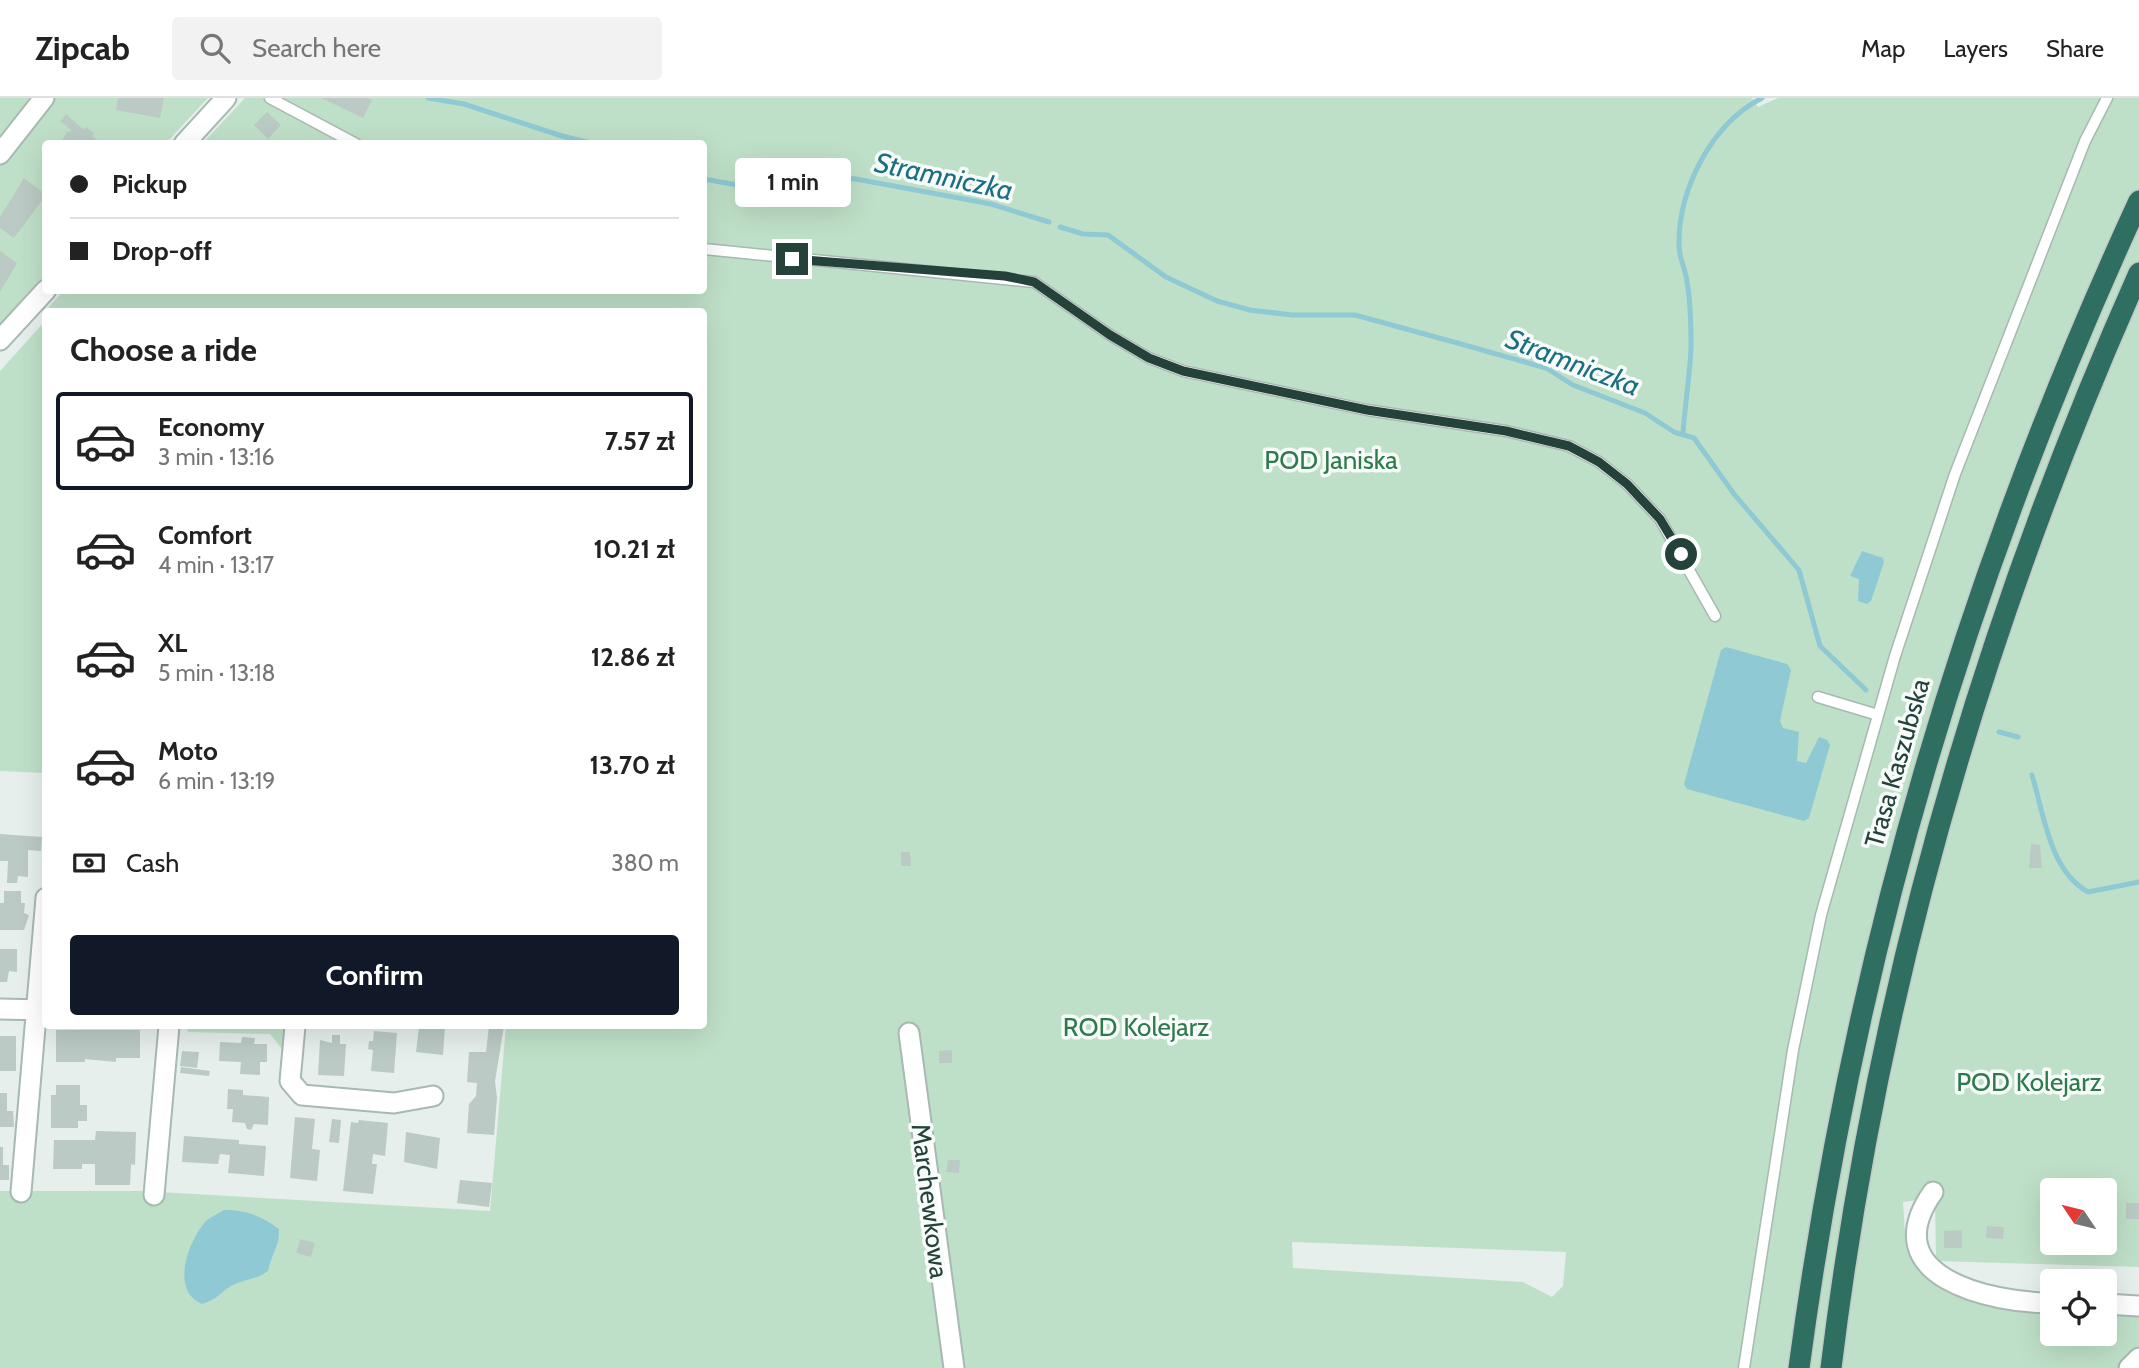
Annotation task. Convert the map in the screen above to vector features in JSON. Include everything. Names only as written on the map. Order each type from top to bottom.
[{"type":"highway","name":"Trasa Kaszubska","points":[[1799,1368],[1842,1097],[1883,913],[1918,784],[1969,620],[2024,468],[2082,324],[2139,201]]},
{"type":"highway","points":[[1831,1368],[1853,1212],[1875,1091],[1912,925],[1937,831],[1976,699],[2027,549],[2083,401],[2139,273]]},
{"type":"street","points":[[0,153],[44,98]]},
{"type":"street","points":[[188,140],[226,98]]},
{"type":"street","points":[[0,340],[42,294]]},
{"type":"street","points":[[21,1192],[42,973]]},
{"type":"street","points":[[0,1009],[40,1010]]},
{"type":"street","points":[[154,1195],[169,1029]]},
{"type":"street","points":[[295,1029],[290,1081],[302,1095],[394,1103],[433,1096]]},
{"type":"street","name":"Marchewkowa","points":[[909,1033],[954,1368]]},
{"type":"street","points":[[1933,1192],[1917,1221],[1914,1236],[1917,1251],[1930,1268],[1992,1299],[2040,1302]]},
{"type":"street","points":[[2117,1305],[2139,1306]]},
{"type":"street","points":[[2129,1368],[2139,1358]]},
{"type":"lane","points":[[270,98],[349,140]]},
{"type":"lane","points":[[1744,1368],[1793,1050],[1821,915],[1878,715],[1955,474],[2085,141],[2107,98]]},
{"type":"lane","points":[[707,249],[1034,282],[1110,335],[1149,358],[1183,371],[1353,407],[1506,431],[1569,446],[1599,462],[1627,484],[1660,519],[1715,615]]},
{"type":"lane","points":[[1818,697],[1878,715]]},
{"type":"green space","points":[[0,98],[208,98],[169,140],[42,140],[42,283],[0,329]]},
{"type":"green space","points":[[245,98],[1752,98],[1758,107],[1778,98],[2139,98],[2139,1267],[1936,1261],[1935,1198],[1903,1202],[1906,1247],[1919,1263],[2040,1304],[2040,1346],[2117,1346],[2117,1310],[2139,1311],[2139,1352],[2122,1368],[962,1368],[917,1024],[902,1026],[915,1140],[948,1368],[0,1368],[0,1191],[141,1191],[490,1211],[506,1029],[707,1029],[707,308],[48,308],[60,294],[707,294],[707,140],[206,140]],"holes":[[[1292,1242],[1566,1252],[1563,1286],[1552,1297],[1523,1282],[1293,1268]]]},
{"type":"green space","points":[[42,324],[42,773],[0,771],[0,371]]},
{"type":"green space","points":[[187,1029],[284,1029],[287,1036],[281,1090],[282,1049],[270,1034],[188,1032]]},
{"type":"water","points":[[1862,551],[1883,558],[1884,562],[1871,601],[1867,604],[1858,601],[1859,579],[1850,576]]},
{"type":"water","points":[[1726,647],[1787,664],[1791,670],[1780,721],[1783,728],[1799,732],[1797,761],[1806,763],[1819,737],[1827,740],[1830,745],[1809,818],[1804,821],[1687,789],[1684,784],[1721,650]]},
{"type":"water","points":[[224,1210],[247,1213],[266,1221],[279,1229],[278,1240],[268,1271],[236,1284],[202,1304],[192,1298],[187,1289],[184,1278],[188,1253],[207,1220]]},
{"type":"building","points":[[118,98],[164,98],[160,118],[116,110]]},
{"type":"building","points":[[321,98],[368,98],[372,100],[363,118]]},
{"type":"building","points":[[267,112],[281,125],[268,139],[254,125]]},
{"type":"building","points":[[66,114],[84,130],[86,127],[94,133],[92,136],[97,140],[62,140],[67,132],[72,131],[60,121]]},
{"type":"building","points":[[24,178],[42,192],[42,200],[14,238],[0,228],[0,217]]},
{"type":"building","points":[[0,251],[17,263],[0,292]]},
{"type":"building","points":[[0,834],[42,837],[41,851],[28,850],[28,877],[18,876],[17,883],[7,883],[8,861],[0,861]]},
{"type":"building","points":[[2031,844],[2040,845],[2042,868],[2029,868]]},
{"type":"building","points":[[901,852],[910,852],[911,866],[901,866]]},
{"type":"building","points":[[4,891],[21,891],[21,903],[25,903],[24,913],[29,915],[24,930],[0,930],[0,903],[4,903]]},
{"type":"building","points":[[0,949],[17,949],[17,972],[9,971],[7,982],[0,982]]},
{"type":"building","points":[[419,1029],[445,1029],[443,1055],[416,1052]]},
{"type":"building","points":[[489,1029],[504,1029],[495,1081],[497,1098],[494,1135],[467,1133],[469,1104],[476,1096],[477,1083],[467,1082],[469,1052],[486,1052]]},
{"type":"building","points":[[56,1030],[140,1030],[140,1058],[116,1058],[116,1062],[85,1059],[85,1062],[56,1062]]},
{"type":"building","points":[[374,1031],[397,1033],[394,1073],[371,1071],[373,1050],[368,1049],[369,1041],[373,1041]]},
{"type":"building","points":[[332,1035],[340,1035],[340,1044],[346,1044],[344,1076],[318,1075],[320,1040],[332,1043]]},
{"type":"building","points":[[0,1036],[16,1036],[16,1071],[0,1071]]},
{"type":"building","points":[[242,1037],[255,1038],[254,1044],[267,1044],[267,1062],[260,1062],[260,1075],[240,1074],[241,1062],[219,1061],[220,1042],[241,1043]]},
{"type":"building","points":[[952,1050],[952,1063],[939,1063],[939,1051]]},
{"type":"building","points":[[182,1051],[199,1052],[197,1068],[180,1066]]},
{"type":"building","points":[[181,1067],[210,1071],[209,1076],[180,1073]]},
{"type":"building","points":[[56,1085],[80,1085],[80,1105],[87,1105],[87,1121],[78,1121],[78,1128],[51,1128],[51,1095],[56,1095]]},
{"type":"building","points":[[228,1089],[243,1090],[243,1095],[269,1097],[268,1125],[254,1124],[251,1130],[247,1129],[245,1123],[232,1122],[233,1109],[227,1109]]},
{"type":"building","points":[[0,1093],[7,1093],[7,1111],[13,1111],[14,1127],[0,1127]]},
{"type":"building","points":[[295,1117],[315,1119],[312,1149],[320,1150],[317,1181],[290,1178]]},
{"type":"building","points":[[332,1119],[341,1120],[339,1143],[329,1142]]},
{"type":"building","points":[[359,1120],[388,1123],[385,1156],[373,1154],[372,1164],[377,1164],[373,1194],[343,1191],[351,1122],[358,1123]]},
{"type":"building","points":[[96,1131],[136,1132],[135,1165],[131,1164],[130,1185],[95,1185],[95,1164],[82,1164],[82,1169],[53,1169],[54,1140],[95,1140]]},
{"type":"building","points":[[406,1132],[440,1138],[437,1169],[404,1162]]},
{"type":"building","points":[[184,1136],[239,1140],[239,1144],[266,1146],[264,1176],[228,1173],[230,1155],[220,1154],[218,1164],[182,1162]]},
{"type":"building","points":[[0,1147],[3,1147],[3,1165],[9,1165],[9,1180],[0,1180]]},
{"type":"building","points":[[948,1160],[960,1160],[959,1173],[946,1172]]},
{"type":"building","points":[[460,1180],[492,1183],[489,1207],[457,1203]]},
{"type":"building","points":[[2126,1203],[2139,1203],[2139,1219],[2126,1219]]},
{"type":"building","points":[[1987,1226],[2004,1227],[2003,1239],[1986,1238]]},
{"type":"building","points":[[1962,1230],[1962,1248],[1944,1248],[1944,1231]]},
{"type":"building","points":[[300,1239],[315,1243],[311,1257],[296,1253]]},
{"type":"waterway","name":"Stramniczka","points":[[428,98],[464,104],[578,140]]},
{"type":"waterway","name":"Stramniczka","points":[[1683,433],[1691,347],[1689,298],[1679,246],[1684,203],[1691,181],[1713,141],[1727,124],[1762,98]]},
{"type":"waterway","name":"Stramniczka","points":[[707,180],[743,186],[827,177],[856,179],[991,204],[1049,222]]},
{"type":"waterway","name":"Stramniczka","points":[[1060,227],[1083,234],[1108,235],[1166,277],[1217,301],[1250,310],[1292,315],[1355,315],[1546,368],[1573,385],[1645,413],[1674,432],[1694,438],[1734,494],[1799,570],[1820,646],[1866,690]]},
{"type":"waterway","points":[[1999,732],[2018,737]]},
{"type":"waterway","points":[[2032,775],[2056,856],[2075,882],[2088,892],[2139,882]]},
{"type":"route","points":[[792,259],[1005,276],[1034,282],[1110,335],[1149,358],[1183,371],[1367,410],[1506,431],[1569,446],[1599,462],[1627,484],[1660,519],[1681,554]]},
{"type":"park label","name":"POD Janiska","points":[[1331,460]]},
{"type":"park label","name":"ROD Kolejarz","points":[[1136,1027]]},
{"type":"park label","name":"POD Kolejarz","points":[[2029,1082]]}]
